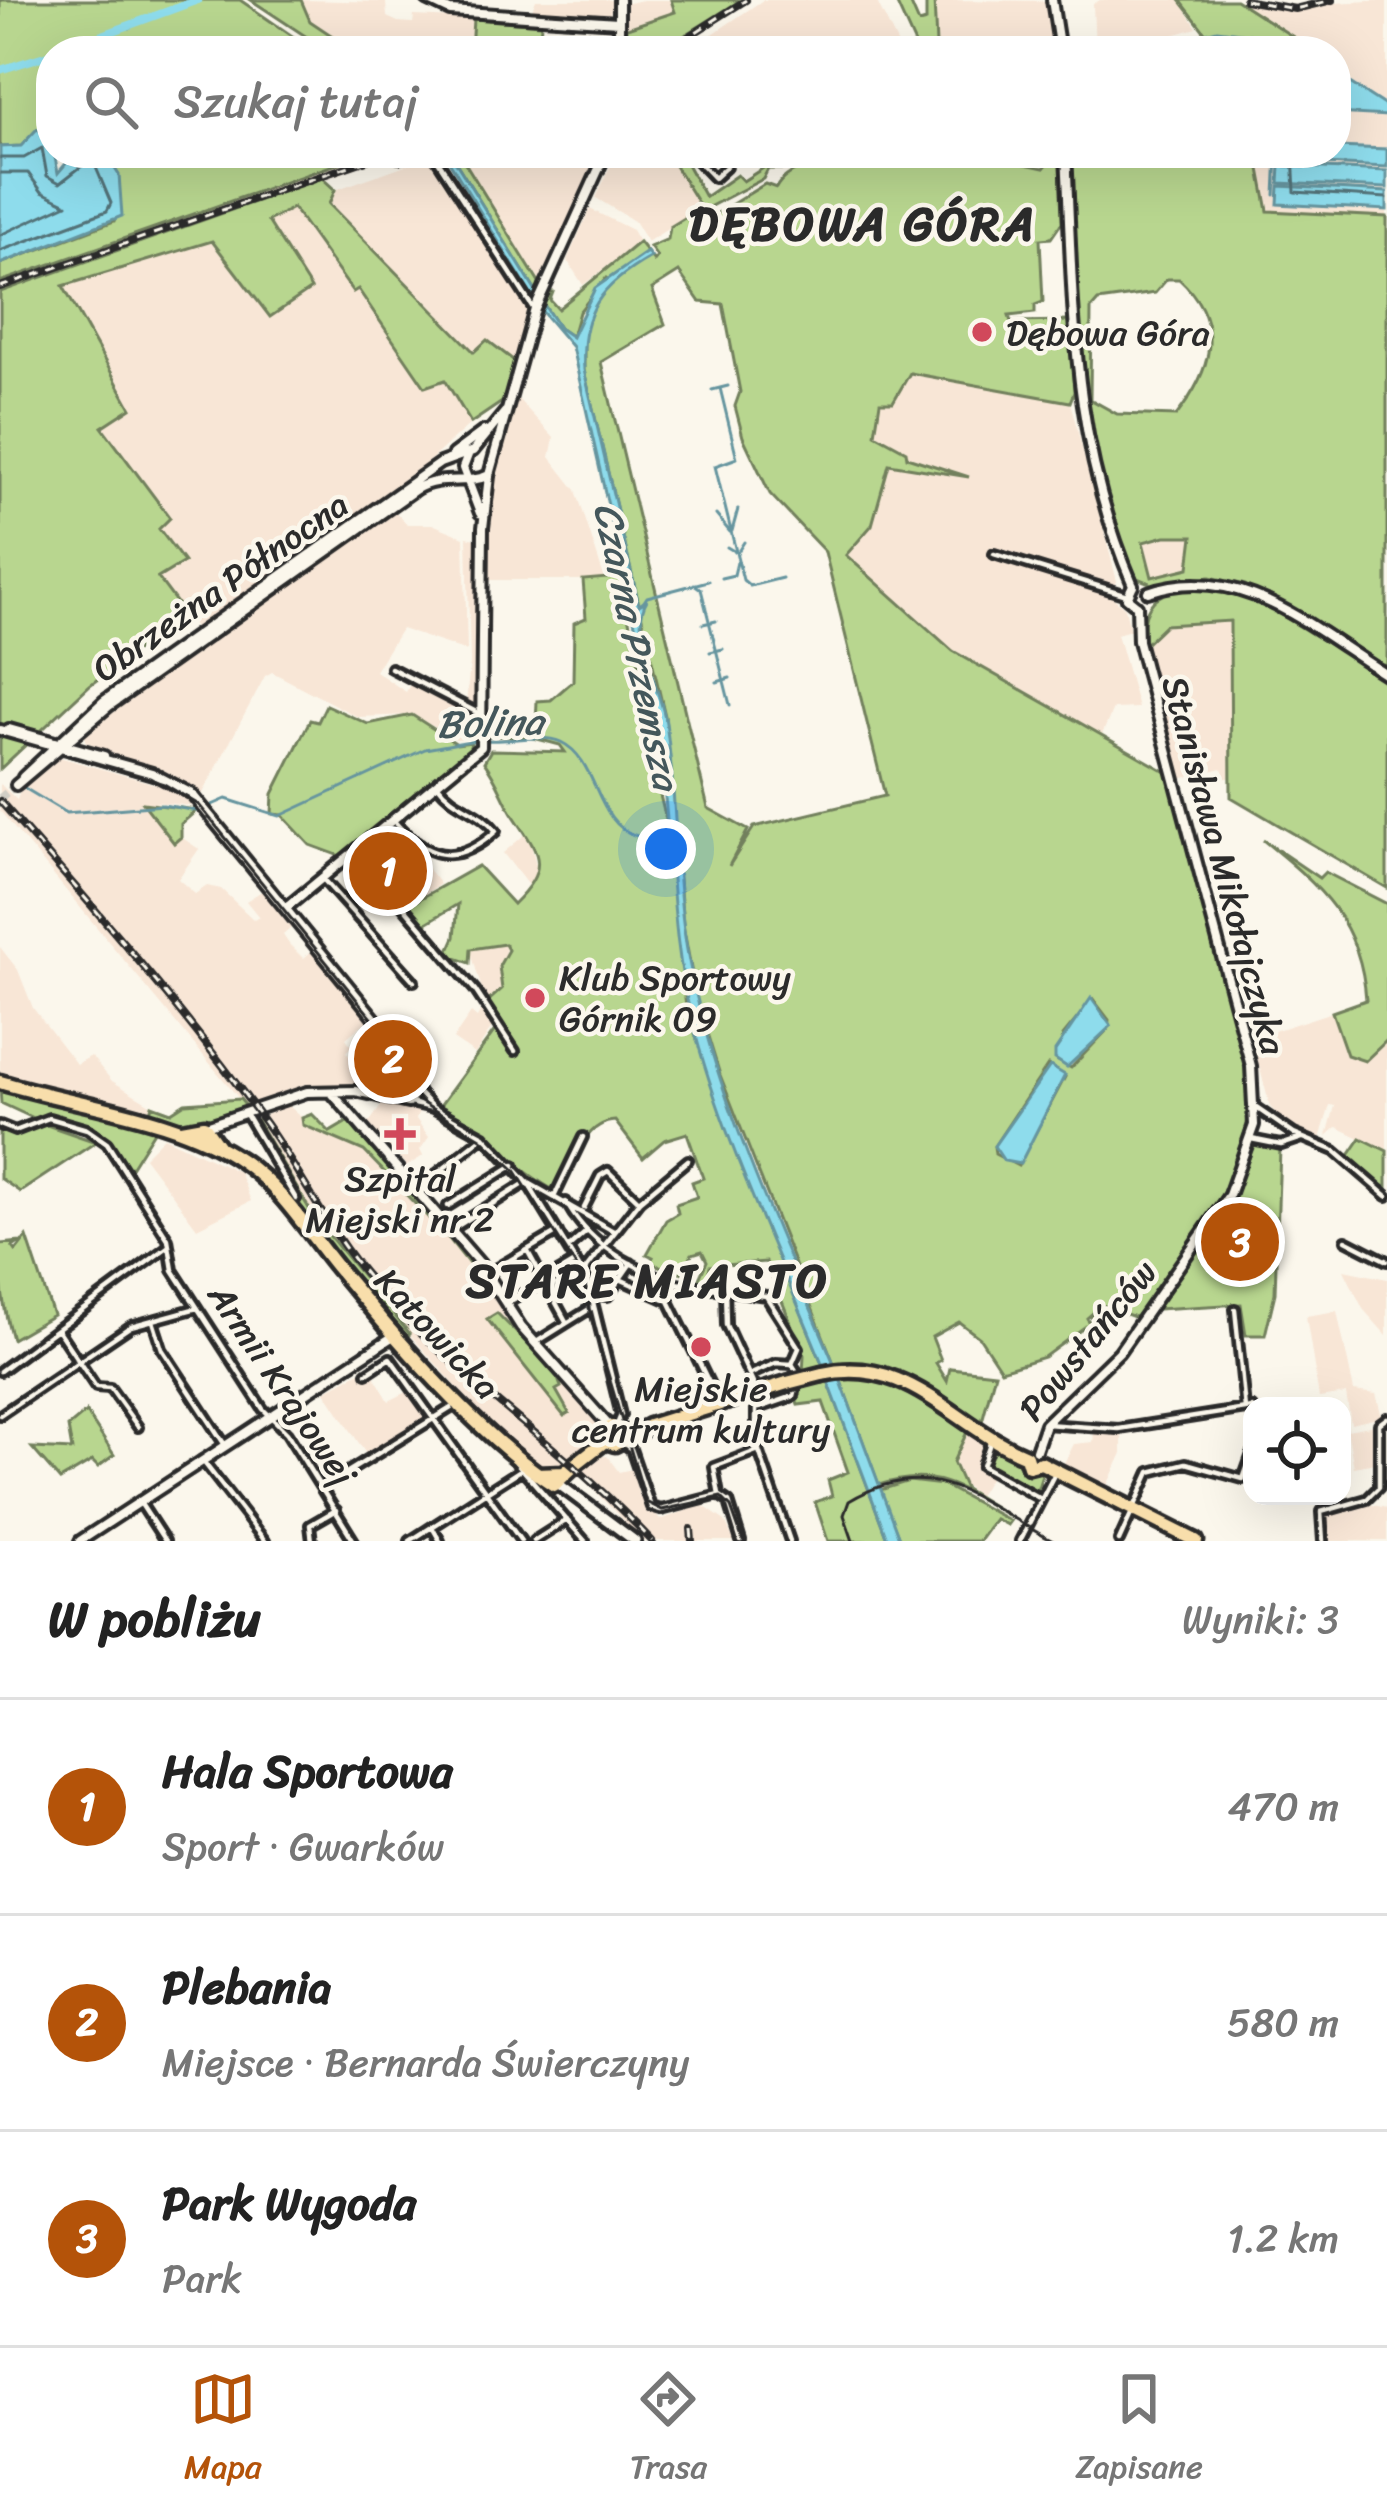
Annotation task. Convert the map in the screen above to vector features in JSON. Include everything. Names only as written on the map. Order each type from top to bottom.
[{"type":"main road","name":"Katowicka","points":[[0,1084],[201,1134],[280,1196],[393,1335],[516,1464],[554,1485]]},
{"type":"main road","points":[[633,1541],[554,1485],[615,1434],[794,1381],[861,1370],[912,1384],[993,1438],[1196,1541]]},
{"type":"main road","points":[[536,1474],[568,1472]]},
{"type":"main road","points":[[568,1472],[578,1502]]},
{"type":"street","points":[[428,0],[450,11],[618,22]]},
{"type":"street","points":[[619,0],[619,36]]},
{"type":"street","points":[[1052,0],[1058,36]]},
{"type":"street","points":[[443,168],[535,310]]},
{"type":"street","points":[[287,908],[437,784],[482,740],[483,528],[489,475],[535,310],[599,168]]},
{"type":"street","points":[[1067,168],[1079,405],[1108,526],[1137,606],[1148,592]]},
{"type":"street","points":[[483,528],[463,464],[511,406]]},
{"type":"street","points":[[440,463],[495,423]]},
{"type":"street","points":[[471,452],[485,452],[492,462]]},
{"type":"street","name":"Obrzeżna Północna","points":[[360,525],[440,463],[471,452]]},
{"type":"street","points":[[468,477],[479,480],[489,475]]},
{"type":"street","name":"Obrzeżna Północna","points":[[240,609],[80,731],[59,744],[40,757],[17,784],[59,744],[104,701],[360,525],[426,483],[468,477]]},
{"type":"street","points":[[994,554],[1130,590],[1148,592],[1188,582],[1244,590],[1387,675]]},
{"type":"street","name":"Stanisława Mikołajczyka","points":[[1137,606],[1138,641],[1251,1066],[1256,1107],[1251,1139]]},
{"type":"street","points":[[391,668],[482,715]]},
{"type":"street","points":[[0,729],[122,764]]},
{"type":"street","points":[[0,729],[166,778],[192,794],[287,908],[417,1091],[434,1108],[484,1136],[527,1182],[583,1273],[621,1415],[615,1434]]},
{"type":"street","points":[[80,731],[78,741],[86,750]]},
{"type":"street","points":[[34,740],[40,757]]},
{"type":"street","points":[[393,820],[418,849],[446,855],[467,850],[496,831],[482,814],[449,802],[437,784]]},
{"type":"street","points":[[356,851],[475,990],[515,1051]]},
{"type":"street","points":[[322,878],[414,981]]},
{"type":"street","points":[[376,1095],[404,1068]]},
{"type":"street","points":[[201,1134],[308,1092],[348,1091],[434,1108]]},
{"type":"street","points":[[341,1105],[348,1091]]},
{"type":"street","points":[[408,1103],[417,1091]]},
{"type":"street","points":[[331,1092],[416,1190],[442,1210],[451,1230],[535,1343],[631,1450],[651,1507],[661,1510],[719,1495]]},
{"type":"street","points":[[1256,1107],[1302,1138],[1335,1151],[1387,1196]]},
{"type":"street","points":[[247,1116],[296,1199]]},
{"type":"street","name":"Armii Krajowej","points":[[0,1125],[15,1130],[49,1118],[99,1136],[198,1308],[270,1416],[287,1433],[354,1541]]},
{"type":"street","points":[[416,1190],[484,1136]]},
{"type":"street","points":[[555,1195],[583,1137]]},
{"type":"street","points":[[1251,1139],[1281,1145],[1302,1138]]},
{"type":"street","name":"Powstańców","points":[[1034,1457],[1045,1424],[1109,1363],[1229,1195],[1251,1139]]},
{"type":"street","points":[[583,1273],[639,1202],[688,1160]]},
{"type":"street","points":[[442,1210],[514,1165]]},
{"type":"street","points":[[583,1210],[599,1175],[608,1171],[639,1202]]},
{"type":"street","points":[[527,1182],[615,1232]]},
{"type":"street","points":[[451,1230],[527,1182]]},
{"type":"street","points":[[566,1202],[586,1232],[632,1263],[676,1283],[769,1298],[799,1347],[792,1364],[794,1396],[759,1408]]},
{"type":"street","points":[[488,1274],[558,1232]]},
{"type":"street","points":[[568,1249],[586,1232]]},
{"type":"street","points":[[1346,1240],[1387,1261]]},
{"type":"street","points":[[527,1250],[567,1322]]},
{"type":"street","points":[[0,1371],[167,1251]]},
{"type":"street","points":[[506,1304],[576,1262]]},
{"type":"street","points":[[590,1294],[610,1294],[632,1263]]},
{"type":"street","points":[[622,1280],[669,1301],[719,1404]]},
{"type":"street","points":[[669,1301],[676,1283]]},
{"type":"street","points":[[725,1289],[726,1325],[756,1392],[759,1450],[790,1541]]},
{"type":"street","points":[[0,1415],[131,1326],[198,1308]]},
{"type":"street","points":[[535,1343],[591,1308]]},
{"type":"street","points":[[1234,1309],[1246,1397]]},
{"type":"street","points":[[153,1321],[162,1349],[225,1445]]},
{"type":"street","points":[[58,1329],[96,1388],[118,1395],[138,1427]]},
{"type":"street","points":[[80,1541],[393,1335]]},
{"type":"street","points":[[367,1373],[390,1358],[520,1541]]},
{"type":"street","points":[[749,1375],[776,1363],[792,1364]]},
{"type":"street","points":[[322,1488],[451,1408]]},
{"type":"street","points":[[1045,1424],[1119,1429],[1243,1409]]},
{"type":"street","points":[[1323,1541],[1319,1514],[1367,1499],[1379,1487],[1379,1424],[1387,1418]]},
{"type":"street","points":[[993,1438],[983,1467],[1041,1499]]},
{"type":"street","points":[[741,1541],[729,1502],[719,1495],[714,1467],[759,1450]]},
{"type":"street","points":[[202,1460],[265,1541]]},
{"type":"street","points":[[1119,1541],[1150,1472],[1186,1463],[1243,1479]]},
{"type":"street","points":[[410,1541],[488,1491],[516,1464]]},
{"type":"street","name":"Katowicka","points":[[516,1464],[585,1541]]},
{"type":"street","points":[[1020,1541],[1056,1471]]},
{"type":"street","points":[[139,1501],[165,1541]]},
{"type":"street","points":[[312,1541],[310,1526],[336,1510]]},
{"type":"street","points":[[534,1541],[567,1520]]},
{"type":"street","points":[[432,1527],[440,1541]]},
{"type":"shaded area","points":[[301,0],[386,2],[387,17],[398,22],[413,23],[414,16],[473,19],[472,36],[332,36],[310,21]]},
{"type":"shaded area","points":[[536,0],[613,0],[609,18],[531,12]]},
{"type":"shaded area","points":[[671,0],[675,12],[624,29],[623,4]]},
{"type":"shaded area","points":[[763,0],[876,0],[894,36],[710,36]]},
{"type":"shaded area","points":[[934,0],[1046,1],[1051,36],[936,36]]},
{"type":"shaded area","points":[[1100,0],[1180,0],[1197,28],[1169,36],[1094,36],[1093,4]]},
{"type":"shaded area","points":[[1236,0],[1299,5],[1387,0],[1387,217],[1268,211],[1260,168],[1351,168],[1351,36],[1292,36]]},
{"type":"shaded area","points":[[325,168],[356,168],[0,292],[0,282]]},
{"type":"shaded area","points":[[397,168],[438,168],[527,310],[517,363],[474,352],[329,203],[335,190]]},
{"type":"shaded area","points":[[468,168],[593,168],[539,283]]},
{"type":"shaded area","points":[[609,168],[676,168],[701,208],[647,242],[634,221],[596,198]]},
{"type":"shaded area","points":[[293,208],[352,291],[358,289],[445,380],[471,423],[427,463],[198,631],[158,578],[159,529],[170,518],[102,427],[131,409],[62,286],[212,240]]},
{"type":"shaded area","points":[[590,209],[632,230],[639,242],[583,285],[567,260]]},
{"type":"shaded area","points":[[861,364],[1070,402],[1117,581],[1111,596],[1125,608],[1130,630],[1117,634],[1138,708],[1113,709],[1101,737],[953,651],[845,555],[872,525],[889,464],[950,471],[906,456],[853,453]]},
{"type":"shaded area","points":[[517,398],[554,438],[550,457],[576,490],[605,580],[490,580],[486,511]]},
{"type":"shaded area","points":[[393,509],[407,524],[432,524],[464,537],[467,651],[401,629],[375,671],[406,692],[411,683],[479,718],[478,737],[456,739],[412,715],[358,717],[272,672],[265,676],[202,795],[85,741],[85,734],[114,712]]},
{"type":"shaded area","points":[[1193,536],[1189,569],[1152,577],[1143,542]]},
{"type":"shaded area","points":[[467,537],[481,540],[480,708],[466,704],[470,663]]},
{"type":"shaded area","points":[[1230,620],[1231,778],[1225,778],[1222,768],[1180,779],[1145,645],[1164,626]]},
{"type":"shaded area","points":[[59,757],[166,787],[200,807],[156,802],[175,843],[181,837],[199,849],[178,879],[195,894],[207,886],[221,889],[254,920],[259,917],[246,901],[265,889],[291,928],[283,935],[289,944],[303,958],[313,950],[369,1019],[346,1038],[351,1046],[346,1052],[373,1089],[306,1084],[247,1108],[0,811],[0,784],[17,800],[22,785]]},
{"type":"shaded area","points":[[393,824],[408,841],[402,846],[408,862],[419,858],[440,884],[407,906],[362,851]]},
{"type":"shaded area","points":[[528,832],[538,874],[530,888],[503,853]]},
{"type":"shaded area","points":[[506,944],[502,989],[486,1003],[470,949]]},
{"type":"shaded area","points":[[0,947],[18,970],[33,1008],[76,1064],[91,1056],[112,1081],[152,1105],[149,1115],[0,1077]]},
{"type":"shaded area","points":[[481,1011],[492,1027],[475,1054],[453,1039],[471,1013],[477,1018]]},
{"type":"shaded area","points":[[1332,1012],[1348,1055],[1365,1061],[1387,1040],[1387,1151],[1337,1127],[1327,1136],[1335,1106],[1330,1105],[1320,1139],[1290,1128],[1270,1107],[1252,1038]]},
{"type":"shaded area","name":"Szpital Miejski nr 2","points":[[384,1102],[420,1109],[416,1119],[429,1137],[420,1150],[423,1156],[407,1166],[366,1127]]},
{"type":"shaded area","points":[[813,1104],[825,1137],[803,1146],[789,1114]]},
{"type":"shaded area","points":[[288,1105],[306,1121],[312,1114],[329,1132],[349,1121],[484,1273],[559,1381],[603,1425],[586,1441],[595,1457],[607,1456],[619,1472],[632,1469],[639,1496],[660,1520],[702,1505],[725,1521],[734,1541],[644,1541],[568,1464],[532,1464],[508,1444],[360,1279],[314,1217],[256,1119]]},
{"type":"shaded area","points":[[164,1137],[239,1172],[251,1201],[197,1228],[144,1157]]},
{"type":"shaded area","points":[[1344,1270],[1387,1279],[1387,1336],[1363,1309]]},
{"type":"shaded area","points":[[1337,1311],[1354,1391],[1376,1394],[1382,1417],[1351,1424],[1351,1397],[1319,1397],[1306,1316]]},
{"type":"shaded area","points":[[369,1367],[389,1401],[409,1391],[428,1420],[368,1457],[325,1391]]},
{"type":"shaded area","points":[[1376,1425],[1380,1462],[1354,1467],[1351,1429]]},
{"type":"shaded area","points":[[968,1430],[986,1443],[975,1464],[991,1475],[978,1496],[958,1480],[953,1462]]},
{"type":"shaded area","points":[[1094,1432],[1122,1433],[1122,1453],[1106,1488],[1063,1465],[1074,1444],[1093,1442]]},
{"type":"shaded area","points":[[1363,1503],[1387,1508],[1387,1541],[1325,1541],[1323,1514]]},
{"type":"green space","points":[[0,0],[196,0],[109,34],[202,0],[240,0],[292,36],[36,36],[36,59],[0,69]]},
{"type":"green space","points":[[251,0],[301,0],[310,21],[332,36],[305,36]]},
{"type":"green space","points":[[671,0],[741,0],[684,36],[624,36],[624,29],[675,12]]},
{"type":"green space","points":[[895,0],[909,0],[919,23],[926,21],[926,0],[934,0],[936,36],[911,36]]},
{"type":"green space","points":[[1180,0],[1236,0],[1292,36],[1208,36]]},
{"type":"green space","points":[[473,19],[541,24],[540,36],[472,36]]},
{"type":"green space","points":[[36,59],[36,131],[22,146],[0,147],[0,72]]},
{"type":"green space","points":[[111,168],[325,168],[0,282],[0,264],[114,221],[120,193]]},
{"type":"green space","points":[[459,168],[468,168],[539,283],[538,295]]},
{"type":"green space","points":[[676,168],[689,168],[705,197],[737,175],[743,181],[763,168],[786,168],[768,169],[763,179],[709,207],[706,220],[718,218],[716,214],[765,184],[776,188],[803,168],[1060,168],[1062,222],[1051,238],[1040,239],[1043,302],[1035,305],[1035,313],[1009,316],[1011,322],[1069,321],[1074,392],[1070,402],[910,373],[893,402],[880,402],[875,434],[906,451],[907,457],[969,477],[889,464],[872,525],[846,555],[953,651],[1170,774],[1253,1093],[1238,1156],[1212,1214],[1178,1268],[1137,1318],[1102,1305],[1087,1318],[1090,1323],[1044,1357],[1001,1370],[980,1338],[959,1322],[932,1337],[941,1360],[936,1363],[947,1381],[950,1368],[995,1373],[981,1425],[895,1372],[856,1364],[835,1366],[720,1075],[697,1001],[683,925],[665,716],[584,370],[584,325],[607,277],[579,312],[572,337],[559,328],[542,302],[546,291],[553,292],[550,300],[558,309],[639,242],[654,261],[657,257],[650,247],[668,239],[670,227],[701,208]],"holes":[[[679,272],[700,302],[723,304],[740,392],[735,406],[743,437],[770,494],[825,552],[885,796],[754,827],[729,866],[748,830],[708,808],[601,362],[665,324],[652,289]],[[1093,999],[1109,1020],[1108,1029],[1071,1068],[1058,1061],[1063,1036]],[[1048,1065],[1065,1077],[1018,1166],[995,1154],[994,1146]]]},
{"type":"green space","points":[[1071,168],[1260,168],[1268,211],[1387,217],[1387,667],[1245,585],[1210,577],[1152,584],[1137,578],[1117,538],[1085,426]],"holes":[[[1167,279],[1179,279],[1204,313],[1209,331],[1205,366],[1188,400],[1176,416],[1117,414],[1090,399],[1091,309],[1098,301],[1155,293]],[[1193,536],[1189,568],[1152,577],[1143,542]]]},
{"type":"green space","points":[[322,178],[335,190],[329,204],[474,352],[487,340],[517,363],[505,400],[471,423],[445,380],[425,387],[358,289],[353,292],[293,208],[268,221],[311,289],[270,317],[212,241],[63,286],[131,408],[102,427],[170,518],[159,529],[184,562],[158,578],[185,614],[90,685],[0,769],[0,292]]},
{"type":"green space","points":[[619,577],[646,694],[636,698],[669,832],[686,1008],[743,1170],[824,1368],[803,1374],[804,1355],[766,1262],[710,1266],[706,1283],[697,1283],[707,1261],[702,1251],[692,1254],[683,1273],[649,1263],[653,1257],[647,1254],[666,1220],[678,1213],[676,1204],[697,1197],[692,1182],[703,1178],[687,1133],[664,1140],[643,1158],[615,1121],[604,1123],[587,1137],[559,1193],[439,1107],[501,1022],[486,1003],[502,989],[499,966],[508,950],[505,944],[471,949],[470,963],[447,955],[455,937],[458,904],[423,925],[407,906],[478,866],[513,904],[526,891],[537,869],[534,849],[484,762],[491,750],[565,752],[560,745],[530,737],[490,736],[490,725],[536,725],[537,701],[551,700],[573,681],[574,623],[586,618],[583,580]]},
{"type":"green space","points":[[1197,586],[1260,602],[1387,680],[1387,888],[1231,797],[1230,621],[1165,625],[1144,645],[1145,619],[1154,601],[1171,591]]},
{"type":"green space","points":[[326,705],[368,724],[412,715],[457,744],[471,742],[469,751],[340,856],[310,845],[282,815],[272,814],[273,794],[310,720],[318,722]]},
{"type":"green space","points":[[143,803],[197,810],[181,824],[181,837],[174,843]]},
{"type":"green space","points":[[1263,840],[1319,878],[1325,872],[1387,904],[1387,1040],[1365,1061],[1347,1055],[1332,1012],[1366,1000],[1363,973],[1347,927],[1320,891]]},
{"type":"green space","points":[[0,1090],[156,1128],[129,1171],[98,1131],[48,1115],[33,1118],[1,1103]]},
{"type":"green space","points":[[240,1099],[249,1110],[199,1120],[149,1116],[152,1105],[171,1112],[185,1103]]},
{"type":"green space","points":[[312,1114],[330,1132],[349,1121],[461,1245],[504,1308],[450,1240],[364,1151],[303,1125],[302,1118]]},
{"type":"green space","points":[[256,1119],[314,1217],[410,1334],[406,1338],[281,1188],[290,1179]]},
{"type":"green space","points":[[41,1123],[96,1142],[20,1192],[0,1178],[0,1131],[16,1135]]},
{"type":"green space","points":[[1361,1138],[1387,1151],[1387,1193],[1348,1157]]},
{"type":"green space","points":[[1255,1143],[1280,1148],[1275,1293],[1265,1335],[1246,1335],[1241,1304],[1156,1309],[1235,1194]]},
{"type":"green space","points":[[27,1237],[53,1315],[12,1339],[0,1244],[20,1242],[13,1247],[16,1251]]},
{"type":"green space","points":[[497,1313],[556,1373],[561,1387],[556,1390],[569,1413],[564,1416],[487,1319]]},
{"type":"green space","points":[[839,1376],[877,1380],[908,1391],[968,1430],[953,1462],[965,1489],[1011,1517],[933,1479],[879,1485]]},
{"type":"green space","points":[[827,1378],[888,1541],[828,1541],[815,1502],[832,1496],[828,1480],[848,1472],[823,1402],[798,1405],[796,1400],[804,1384]]},
{"type":"green space","points":[[86,1412],[114,1455],[98,1467],[92,1461],[60,1480],[32,1448],[72,1450],[68,1427]]},
{"type":"green space","points":[[993,1449],[1044,1469],[1036,1494],[986,1466],[986,1454]]},
{"type":"green space","points":[[909,1481],[943,1485],[1010,1521],[1007,1525],[995,1519],[979,1541],[900,1541],[880,1490]]},
{"type":"water","points":[[1351,84],[1387,107],[1387,116],[1351,114]]},
{"type":"water","points":[[36,130],[36,168],[57,168],[58,173],[62,168],[115,168],[122,216],[0,264],[0,147],[21,146]]},
{"type":"water","points":[[1351,148],[1387,149],[1387,167],[1351,165]]},
{"type":"water","points":[[453,168],[459,168],[538,295],[535,301]]},
{"type":"water","points":[[1280,168],[1387,171],[1387,188],[1279,183]]},
{"type":"water","points":[[1279,186],[1387,192],[1387,210],[1278,204]]},
{"type":"water","points":[[647,252],[651,257],[619,278],[597,302],[586,332],[584,370],[639,605],[647,600],[642,612],[643,643],[666,723],[684,931],[700,1011],[732,1114],[835,1366],[824,1368],[734,1150],[691,1017],[679,951],[669,839],[662,837],[668,831],[659,730],[572,347],[539,308],[542,302],[559,328],[572,337],[595,288]]},
{"type":"water","points":[[1091,998],[1111,1026],[1067,1067],[1055,1059],[1055,1051]]},
{"type":"water","points":[[1050,1066],[1065,1075],[1020,1164],[1004,1161],[994,1146]]},
{"type":"water","points":[[839,1376],[900,1541],[888,1541],[827,1378]]},
{"type":"waterway","points":[[100,36],[198,0]]},
{"type":"waterway","points":[[1195,36],[1217,30],[1255,35]]},
{"type":"waterway","points":[[0,70],[36,59]]},
{"type":"waterway","points":[[1275,195],[1276,168]]},
{"type":"waterway","points":[[712,390],[728,386]]},
{"type":"waterway","points":[[720,388],[737,458],[715,466],[743,580],[750,586],[782,578]]},
{"type":"waterway","points":[[732,531],[738,509]]},
{"type":"waterway","points":[[716,515],[730,532]]},
{"type":"waterway","points":[[727,547],[737,553],[744,542]]},
{"type":"waterway","points":[[721,578],[734,575],[737,562]]},
{"type":"waterway","name":"Czarna Przemsza","points":[[643,603],[647,597],[708,581]]},
{"type":"waterway","points":[[694,584],[701,589],[730,705]]},
{"type":"waterway","points":[[703,624],[716,621]]},
{"type":"waterway","points":[[710,652],[723,649]]},
{"type":"waterway","points":[[717,682],[730,678]]},
{"type":"waterway","name":"Bolina","points":[[210,806],[226,799],[280,816],[425,749],[476,740]]},
{"type":"waterway","name":"Bolina","points":[[486,740],[561,742],[583,762],[612,818],[637,836]]},
{"type":"waterway","name":"Bolina","points":[[21,786],[66,813],[163,805],[202,812]]},
{"type":"tunnel","points":[[0,798],[16,785]]},
{"type":"tram line","points":[[68,756],[164,784],[199,805],[388,1038],[419,1101],[481,1138],[515,1170],[584,1279],[646,1502],[662,1510],[721,1497],[731,1507],[743,1541]]},
{"type":"tram line","points":[[853,1541],[844,1515],[849,1501],[906,1481],[955,1488],[1053,1541]]},
{"type":"railway","points":[[690,36],[746,0]]},
{"type":"railway","points":[[1245,0],[1295,9],[1332,0]]},
{"type":"railway","points":[[0,287],[344,168]]},
{"type":"railway","points":[[0,801],[203,1040],[372,1282],[439,1350],[652,1541]]},
{"type":"railway","points":[[691,1529],[692,1541]]},
{"type":"place","name":"Dębowa Góra","points":[[982,332]]},
{"type":"place","name":"Hala Sportowa","points":[[388,871]]},
{"type":"place","name":"Klub Sportowy Górnik 09","points":[[535,998]]},
{"type":"place","name":"Plebania","points":[[393,1059]]},
{"type":"place","name":"Szpital Miejski nr 2","points":[[400,1134]]},
{"type":"place","name":"Park Wygoda","points":[[1240,1242]]},
{"type":"place","name":"Miejskie centrum kultury","points":[[701,1347]]},
{"type":"district","name":"DĘBOWA GÓRA","points":[[863,223]]},
{"type":"district","name":"STARE MIASTO","points":[[648,1280]]}]
